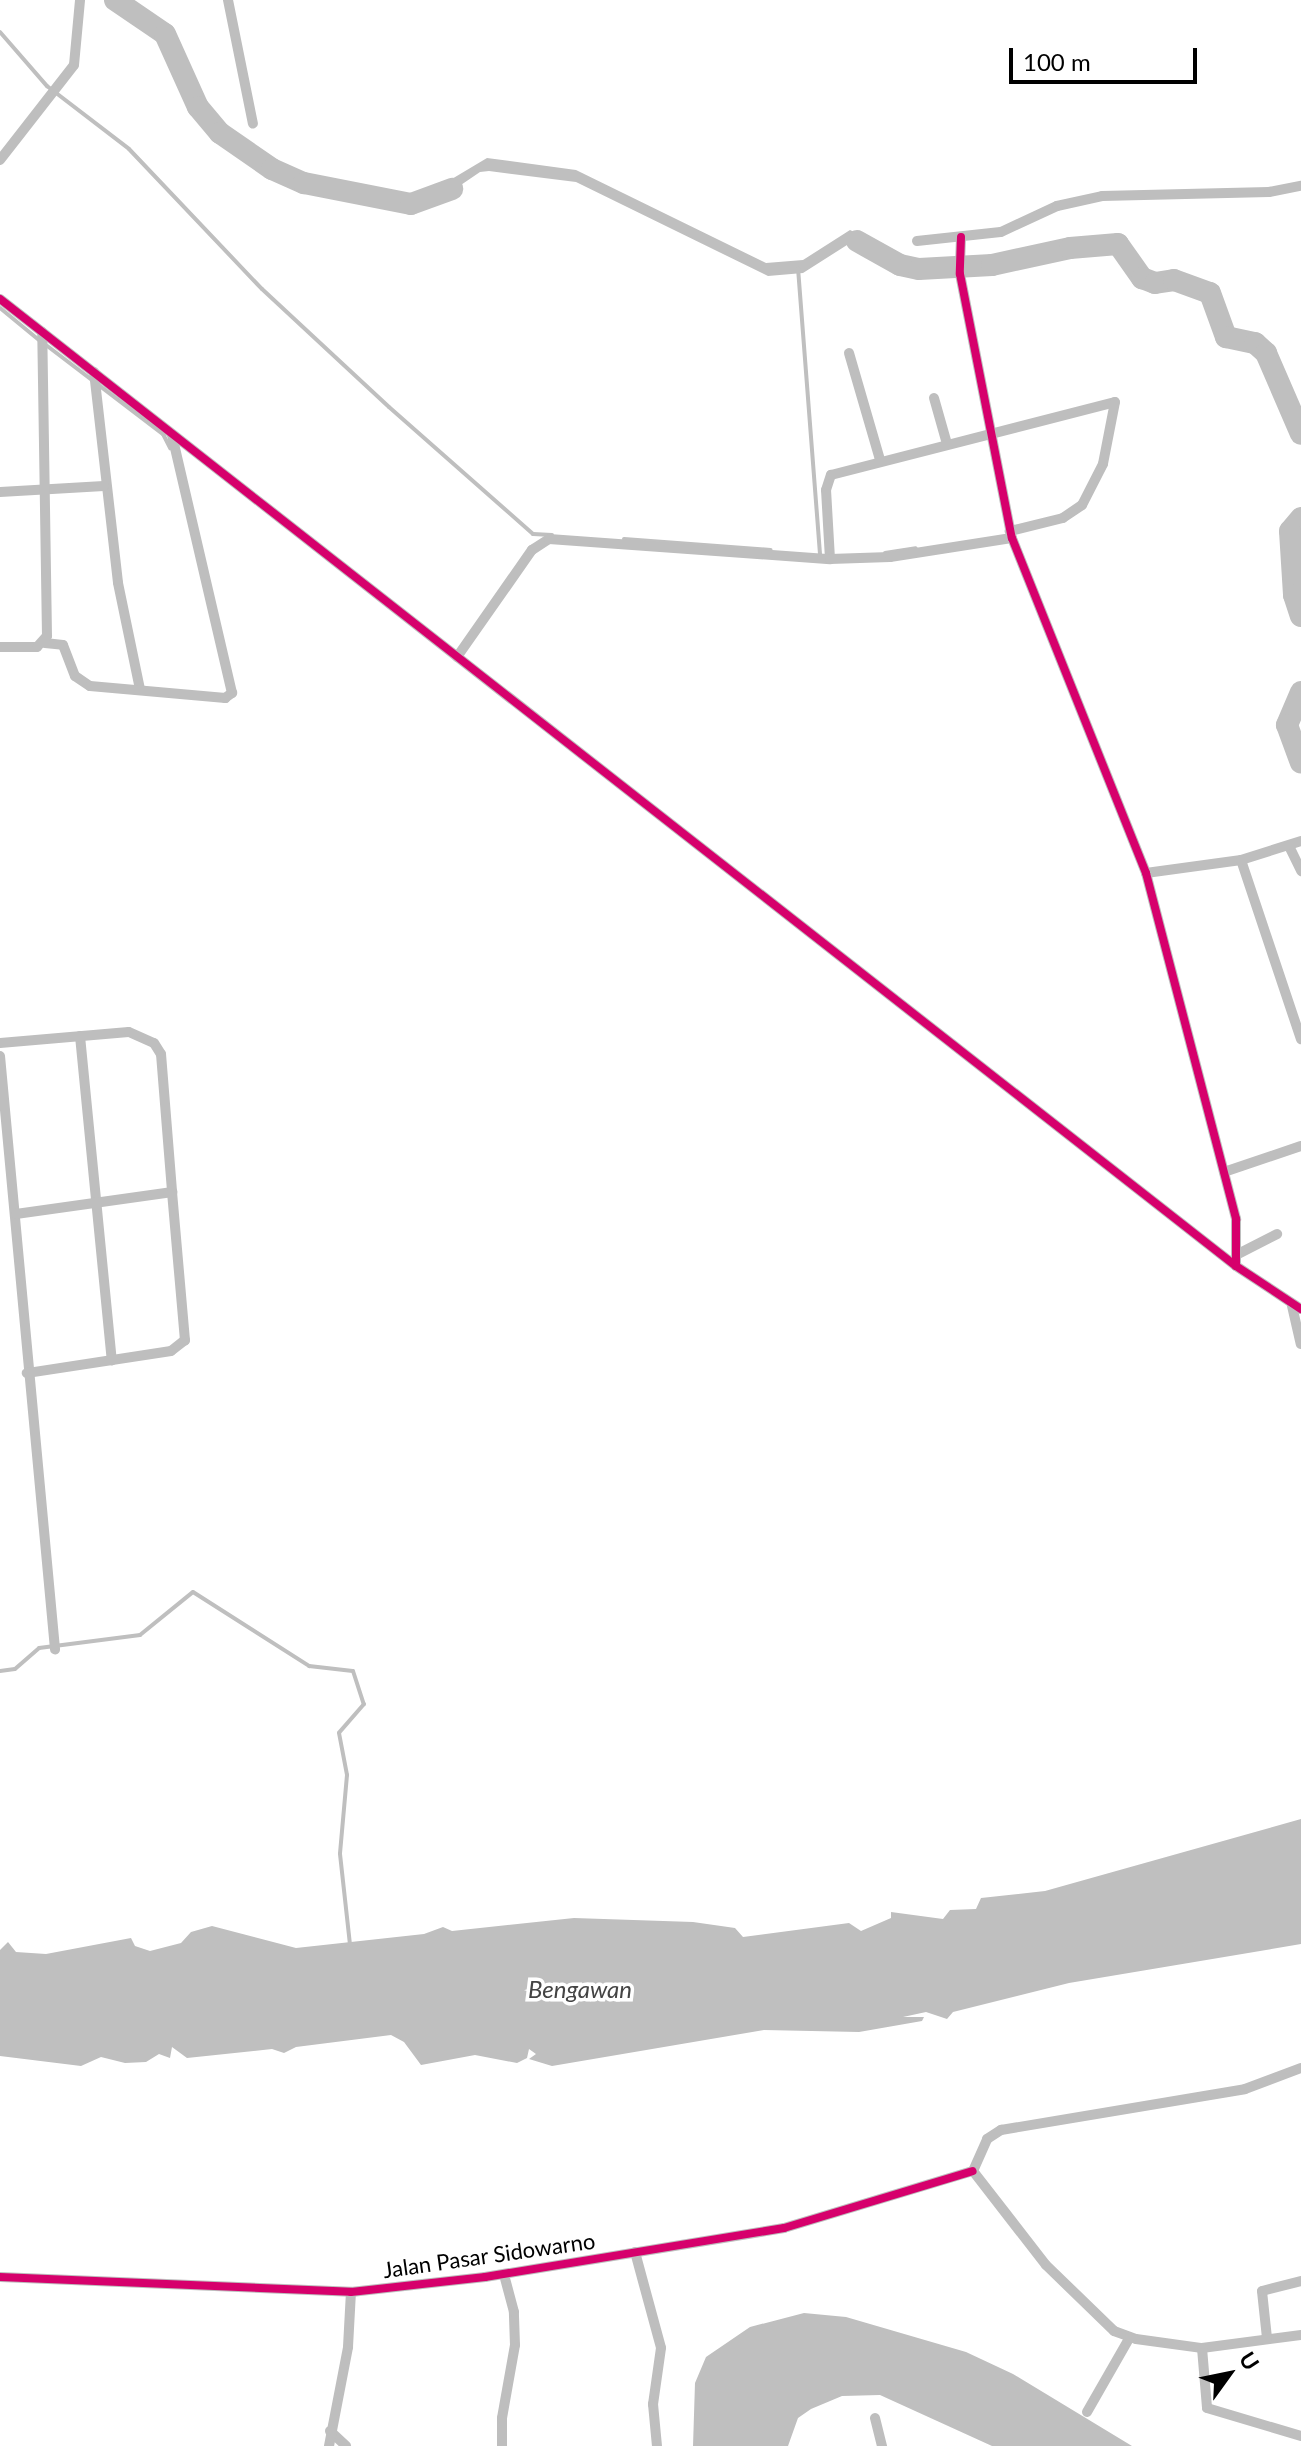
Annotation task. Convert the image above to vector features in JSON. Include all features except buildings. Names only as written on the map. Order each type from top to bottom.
[{"type":"street","points":[[0,160],[56,90],[78,55],[80,0]]},
{"type":"street","points":[[228,0],[253,124]]},
{"type":"street","points":[[917,241],[962,242],[1001,232],[1057,206],[1102,196],[1269,192],[1301,186]]},
{"type":"street","points":[[962,242],[960,274],[1011,535],[1146,873],[1236,1219],[1236,1266]]},
{"type":"street","points":[[0,299],[1236,1266],[1296,1307],[1301,1344]]},
{"type":"street","points":[[42,332],[45,643]]},
{"type":"street","points":[[849,353],[880,460]]},
{"type":"street","points":[[94,372],[104,486],[140,689]]},
{"type":"street","points":[[934,398],[947,444]]},
{"type":"street","points":[[457,657],[532,550],[549,539],[830,555],[890,557],[1011,535],[1063,518],[1082,505],[1103,464],[1115,402],[831,475],[826,490],[830,555]]},
{"type":"street","points":[[0,647],[45,643],[68,650],[80,682],[225,698],[233,690],[172,435]]},
{"type":"street","points":[[0,492],[104,486]]},
{"type":"street","points":[[1146,873],[1241,860],[1301,841]]},
{"type":"street","points":[[1289,846],[1301,871]]},
{"type":"street","points":[[1241,860],[1295,1003],[1301,1039]]},
{"type":"street","points":[[0,1043],[129,1032],[154,1043],[161,1054],[185,1340],[171,1351],[27,1373]]},
{"type":"street","points":[[80,1036],[112,1360]]},
{"type":"street","points":[[0,1056],[55,1649]]},
{"type":"street","points":[[1224,1172],[1301,1146]]},
{"type":"street","points":[[16,1214],[172,1192]]},
{"type":"street","points":[[1238,1254],[1277,1234]]},
{"type":"street","points":[[1301,2068],[1245,2089],[1001,2130],[987,2139],[973,2171],[1064,2285],[1114,2331],[1130,2337],[1202,2348],[1301,2335]]},
{"type":"street","name":"Jalan Pasar Sidowarno","points":[[0,2277],[351,2292],[504,2274],[784,2228],[973,2171]]},
{"type":"street","points":[[635,2252],[661,2348],[653,2404],[657,2446]]},
{"type":"street","points":[[502,2446],[502,2418],[515,2345],[514,2312],[504,2274]]},
{"type":"street","points":[[1267,2338],[1262,2291],[1301,2281]]},
{"type":"street","points":[[329,2446],[348,2347],[351,2292]]},
{"type":"street","points":[[1087,2412],[1130,2337]]},
{"type":"street","points":[[1202,2348],[1207,2408],[1301,2436]]},
{"type":"street","points":[[875,2418],[882,2446]]},
{"type":"street","points":[[330,2431],[346,2446]]},
{"type":"water","points":[[487,158],[576,170],[766,263],[803,260],[850,230],[887,248],[880,259],[847,245],[803,273],[768,276],[576,182],[489,171],[480,172],[430,206],[425,195]]},
{"type":"water","name":"Bengawan","points":[[1301,1819],[1301,1944],[1069,1983],[953,2012],[947,2019],[926,2012],[903,2017],[924,2017],[922,2021],[859,2032],[764,2030],[552,2066],[529,2059],[536,2054],[529,2049],[527,2058],[517,2063],[475,2055],[421,2065],[404,2042],[391,2035],[296,2047],[284,2053],[272,2049],[187,2058],[172,2047],[170,2058],[159,2054],[146,2062],[125,2063],[101,2057],[81,2066],[0,2056],[0,1950],[8,1942],[16,1952],[46,1954],[131,1938],[135,1946],[150,1951],[181,1943],[191,1932],[212,1926],[296,1948],[424,1934],[443,1927],[452,1931],[574,1918],[693,1922],[735,1928],[743,1937],[849,1923],[861,1931],[891,1918],[891,1912],[943,1919],[950,1910],[976,1909],[981,1898],[1045,1891]]},
{"type":"water","points":[[804,2313],[846,2317],[966,2352],[1013,2374],[1132,2446],[992,2446],[880,2395],[842,2396],[811,2409],[798,2418],[788,2446],[693,2446],[695,2383],[706,2357],[750,2327]]},
{"type":"waterway","points":[[115,0],[165,34],[198,107],[220,133],[272,169],[304,183],[411,204],[452,189]]},
{"type":"waterway","points":[[0,32],[47,86],[129,149],[262,289],[389,407],[533,534],[552,535]]},
{"type":"waterway","points":[[857,241],[900,265],[919,269],[992,265],[1070,248],[1118,244],[1142,278],[1155,283],[1174,280],[1210,293],[1226,337],[1255,343],[1266,353],[1301,434]]},
{"type":"waterway","points":[[798,268],[820,555]]},
{"type":"waterway","points":[[0,308],[39,340]]},
{"type":"waterway","points":[[46,345],[163,434],[170,448]]},
{"type":"waterway","points":[[1301,518],[1290,531],[1294,595],[1301,616]]},
{"type":"waterway","points":[[624,539],[771,550]]},
{"type":"waterway","points":[[885,553],[916,548]]},
{"type":"waterway","points":[[1301,692],[1287,725],[1301,763]]},
{"type":"waterway","points":[[0,1671],[15,1669],[39,1648],[140,1635],[193,1592],[309,1666],[353,1671],[364,1704],[339,1733],[347,1775],[340,1854],[350,1944]]},
{"type":"cycle path","points":[[961,237],[960,274],[1012,538],[1146,873],[1236,1219],[1236,1266]]},
{"type":"cycle path","points":[[0,299],[1236,1266],[1301,1309]]},
{"type":"cycle path","points":[[0,2277],[351,2292],[485,2277],[784,2228],[973,2171]]}]
